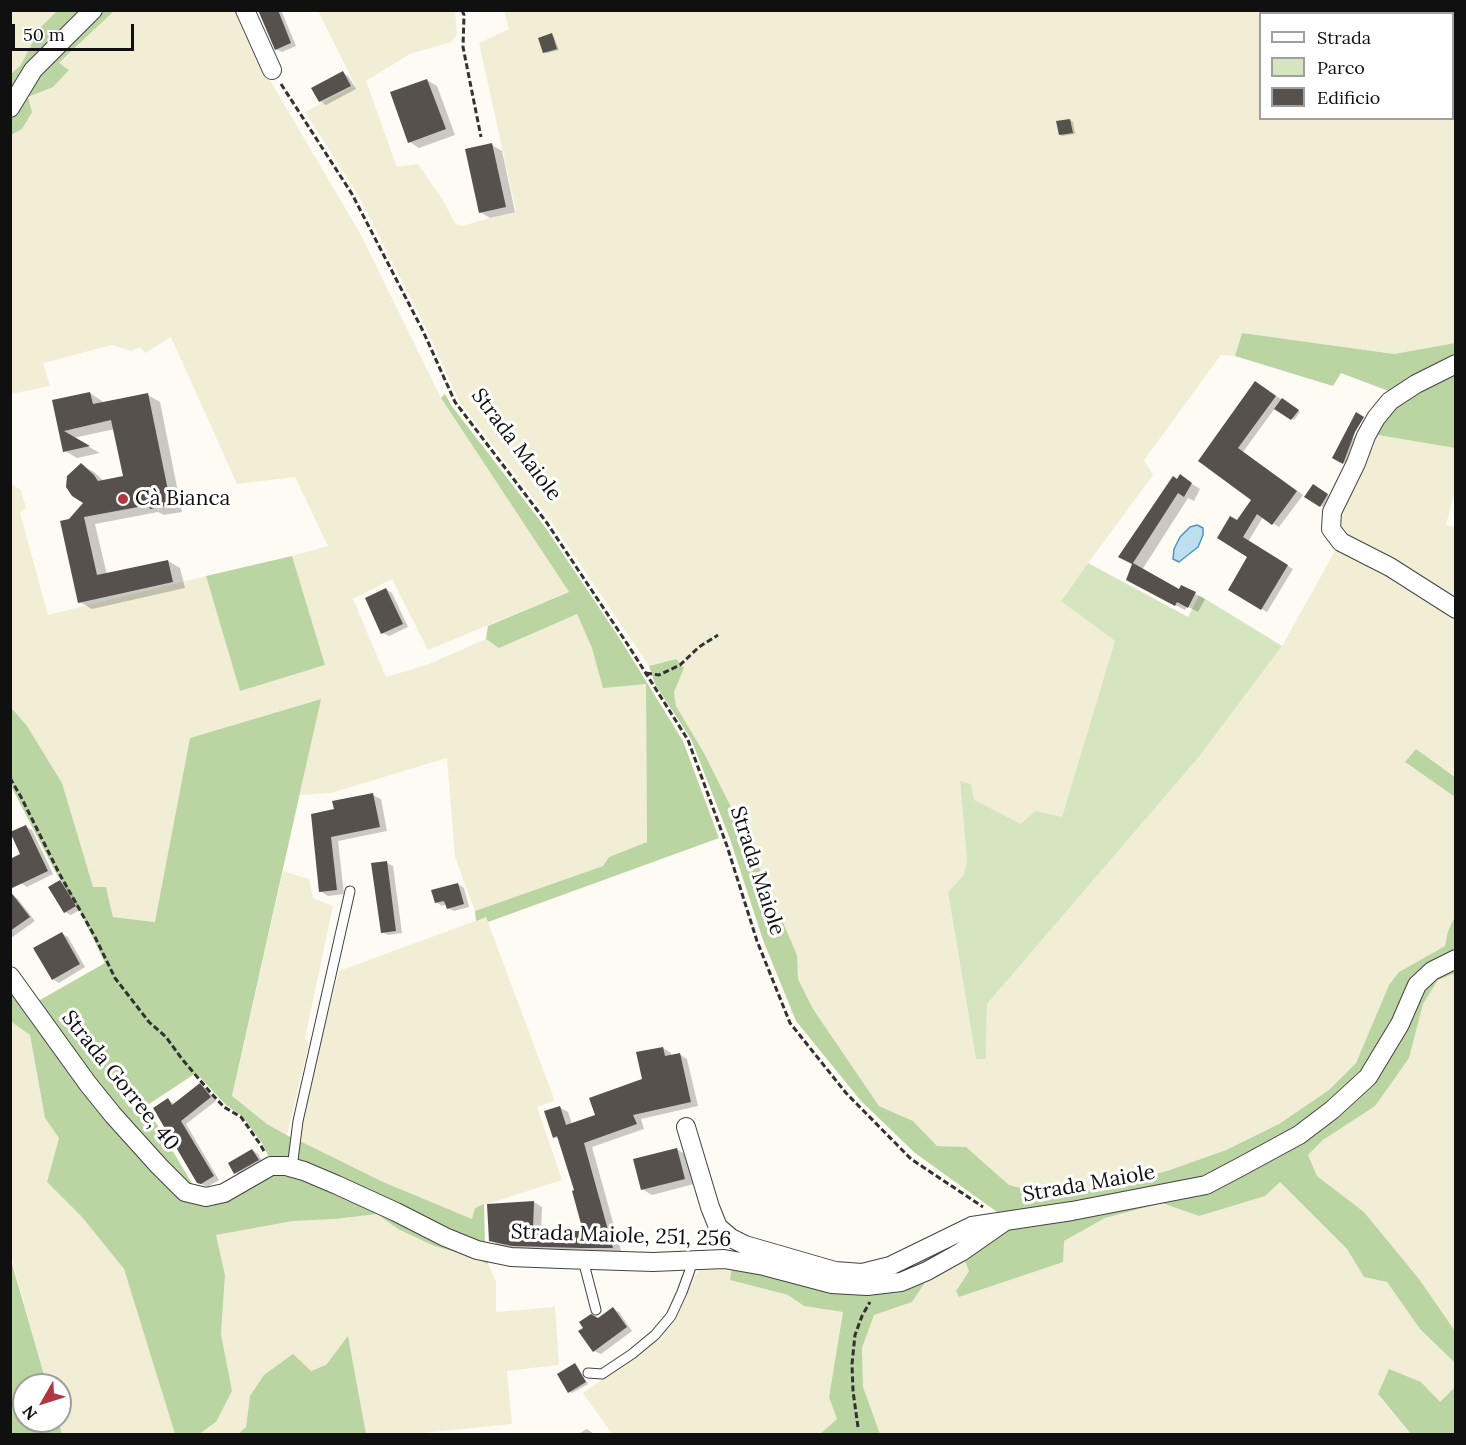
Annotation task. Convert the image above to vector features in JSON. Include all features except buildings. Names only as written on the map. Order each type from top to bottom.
[{"type":"street","points":[[10,108],[33,70],[93,10]]},
{"type":"street","points":[[245,10],[272,70]]},
{"type":"street","points":[[1455,364],[1407,389],[1390,401],[1376,418],[1332,512],[1331,529],[1341,542],[1390,567],[1455,609]]},
{"type":"street","name":"Strada Maiole","points":[[1004,1222],[1206,1185],[1299,1135],[1332,1110],[1368,1077],[1400,1024],[1417,985],[1432,971],[1455,959]]},
{"type":"street","name":"Strada Gorree, 40","points":[[10,976],[113,1115],[185,1192],[206,1197],[224,1193],[271,1166]]},
{"type":"street","points":[[686,1127],[718,1227],[730,1238],[745,1245],[835,1271],[862,1273],[890,1266],[972,1226],[1004,1222]]},
{"type":"street","name":"Strada Maiole, 251, 256","points":[[271,1166],[286,1166],[337,1185],[477,1250],[511,1257],[583,1260],[653,1262],[724,1259],[764,1266],[832,1284],[867,1286],[901,1282],[961,1252],[1004,1222]]},
{"type":"lane","points":[[292,1168],[300,1111],[350,891]]},
{"type":"lane","points":[[583,1260],[596,1310]]},
{"type":"lane","points":[[588,1373],[602,1374],[655,1335],[671,1316],[690,1270],[690,1260]]},
{"type":"path","points":[[462,10],[464,15],[463,47],[481,137]]},
{"type":"path","name":"Strada Maiole","points":[[272,70],[351,194],[423,331],[455,402],[547,523],[688,740],[727,846],[757,941],[790,1023],[846,1093],[911,1159],[1004,1222]]},
{"type":"path","points":[[646,673],[659,675],[680,665],[699,647],[718,635]]},
{"type":"path","points":[[10,778],[115,978],[148,1022],[166,1037],[210,1092],[224,1107],[241,1118],[260,1144],[271,1166]]},
{"type":"path","points":[[858,1427],[852,1364],[855,1335],[869,1303],[884,1284]]},
{"type":"shaded area","points":[[11,11],[57,11],[41,27],[20,66],[11,74]]},
{"type":"shaded area","points":[[114,11],[237,11],[261,65],[361,235],[441,398],[569,592],[428,650],[392,579],[353,599],[386,677],[429,664],[486,639],[499,647],[577,613],[592,648],[646,684],[647,842],[609,857],[603,866],[475,911],[455,857],[447,758],[331,793],[300,795],[320,699],[190,738],[156,922],[113,917],[106,887],[93,888],[62,783],[27,726],[11,706],[10,483],[21,490],[26,508],[20,513],[48,615],[206,576],[240,690],[325,665],[292,556],[328,546],[295,477],[237,484],[171,337],[145,353],[140,347],[131,351],[112,345],[43,363],[50,386],[11,394],[11,135],[22,129],[28,97],[68,69],[59,64]]},
{"type":"shaded area","points":[[318,11],[455,11],[457,34],[451,42],[410,54],[366,81],[397,167],[418,164],[443,200],[455,223],[462,226],[516,211],[479,43],[509,29],[504,11],[1455,11],[1455,343],[1394,354],[1242,333],[1235,356],[1221,355],[1144,460],[1153,475],[1061,600],[1115,641],[1062,818],[1021,824],[973,800],[960,781],[967,862],[963,876],[948,892],[976,1058],[986,1059],[987,1004],[1198,758],[1282,646],[1336,549],[1390,576],[1391,580],[1456,621],[1455,777],[1416,749],[1405,762],[1455,797],[1455,916],[1448,931],[1445,946],[1399,972],[1389,985],[1356,1063],[1329,1090],[1279,1124],[1226,1150],[1128,1182],[1125,1188],[1078,1190],[1070,1187],[1032,1191],[1009,1185],[966,1147],[937,1146],[913,1121],[879,1106],[813,1009],[798,979],[797,955],[704,753],[676,706],[674,692],[676,659],[649,666],[551,521],[459,401],[427,330],[357,193],[305,112],[355,85]]},
{"type":"shaded area","points":[[1372,434],[1455,448],[1455,491],[1446,525],[1455,527],[1455,601],[1343,539],[1336,517]]},
{"type":"shaded area","points":[[283,871],[309,879],[313,898],[333,906],[305,1038],[309,1044],[287,1135],[267,1124],[232,1097]]},
{"type":"shaded area","points":[[486,917],[553,1096],[554,1101],[537,1107],[562,1180],[475,1208],[473,1220],[383,1182],[298,1140],[339,971]]},
{"type":"shaded area","points":[[1453,974],[1456,979],[1455,1331],[1419,1279],[1364,1212],[1317,1176],[1308,1155],[1409,1058],[1423,1004],[1438,980]]},
{"type":"shaded area","points":[[10,1019],[30,1035],[45,1118],[59,1138],[47,1182],[82,1217],[124,1269],[175,1434],[62,1434],[72,1433],[72,1373],[44,1373],[11,1257]]},
{"type":"shaded area","points":[[1280,1182],[1347,1249],[1364,1277],[1387,1282],[1420,1329],[1455,1363],[1455,1387],[1440,1403],[1421,1382],[1378,1395],[1411,1434],[880,1434],[863,1387],[862,1348],[874,1315],[912,1302],[930,1275],[965,1261],[969,1271],[956,1290],[1064,1241],[1105,1218],[1162,1203],[1199,1216]]},
{"type":"shaded area","points":[[377,1214],[398,1229],[434,1246],[464,1254],[488,1264],[496,1281],[496,1312],[555,1307],[559,1365],[507,1371],[512,1424],[413,1434],[366,1434],[348,1337],[326,1365],[250,1396],[246,1427],[238,1434],[199,1434],[216,1422],[232,1391],[221,1334],[225,1275],[216,1235],[293,1221]]},
{"type":"shaded area","points":[[704,1265],[732,1267],[730,1280],[788,1295],[804,1306],[843,1312],[829,1396],[837,1419],[820,1434],[612,1434],[583,1393],[654,1343],[676,1319],[694,1277]]},
{"type":"green space","points":[[57,11],[114,11],[59,63],[69,70],[53,87],[28,97],[32,112],[22,129],[11,135],[11,74],[20,66],[41,27]]},
{"type":"green space","points":[[1242,333],[1394,354],[1455,343],[1455,448],[1372,434],[1394,393],[1341,373],[1333,386],[1235,356]]},
{"type":"green space","points":[[445,394],[451,405],[545,527],[620,639],[683,741],[719,838],[488,922],[486,917],[476,921],[475,911],[603,866],[609,857],[647,842],[646,684],[603,688],[592,648],[577,614],[499,648],[486,639],[488,626],[569,592],[441,398]]},
{"type":"green space","points":[[292,556],[325,665],[240,691],[206,576]]},
{"type":"green space","points":[[1088,563],[1188,617],[1199,595],[1282,646],[1198,758],[987,1004],[986,1059],[976,1059],[948,892],[963,876],[967,862],[960,781],[971,784],[974,800],[1021,824],[1035,811],[1062,817],[1115,641],[1061,601]]},
{"type":"green space","points":[[676,659],[684,668],[674,692],[676,706],[704,753],[745,835],[797,955],[798,979],[813,1009],[879,1106],[913,1121],[937,1146],[966,1147],[1009,1185],[1032,1191],[1071,1187],[1078,1190],[1125,1188],[1127,1182],[1170,1170],[1226,1150],[1279,1124],[1329,1090],[1356,1063],[1389,985],[1399,972],[1445,946],[1448,931],[1455,916],[1455,944],[1452,956],[1430,966],[1363,1075],[1296,1131],[1206,1178],[1004,1217],[915,1153],[861,1101],[796,1021],[763,940],[730,839],[691,739],[655,684],[649,666]]},
{"type":"green space","points":[[321,699],[232,1096],[267,1124],[292,1138],[291,1164],[272,1163],[262,1143],[242,1116],[226,1105],[196,1073],[146,1106],[197,1192],[161,1164],[33,1004],[105,963],[79,909],[55,871],[11,786],[10,706],[27,726],[62,783],[93,887],[106,887],[113,917],[155,922],[190,738]]},
{"type":"green space","points":[[1416,749],[1455,777],[1455,797],[1405,762]]},
{"type":"green space","points":[[1455,966],[1455,979],[1453,974],[1438,980],[1423,1004],[1409,1058],[1375,1106],[1323,1140],[1308,1155],[1317,1176],[1364,1212],[1419,1279],[1455,1331],[1455,1363],[1420,1329],[1387,1282],[1364,1277],[1347,1249],[1280,1182],[1265,1196],[1199,1216],[1162,1203],[1105,1218],[1064,1241],[1063,1262],[959,1297],[956,1291],[969,1271],[965,1261],[930,1275],[912,1302],[874,1315],[862,1348],[863,1387],[880,1434],[820,1434],[837,1419],[829,1397],[843,1312],[804,1306],[788,1295],[730,1280],[732,1267],[893,1274],[975,1232],[1207,1189],[1335,1113],[1419,987]]},
{"type":"green space","points":[[10,982],[185,1196],[273,1171],[291,1171],[487,1256],[488,1264],[464,1254],[434,1246],[398,1229],[377,1214],[293,1221],[216,1235],[225,1275],[221,1334],[232,1391],[216,1422],[199,1434],[175,1434],[124,1269],[82,1217],[47,1182],[59,1138],[45,1118],[30,1035],[11,1019]]},
{"type":"green space","points":[[298,1140],[383,1182],[472,1219],[475,1208],[484,1204],[485,1245],[296,1165]]},
{"type":"green space","points":[[10,1257],[44,1373],[12,1373],[12,1433],[62,1434],[11,1434]]},
{"type":"green space","points":[[348,1336],[366,1434],[238,1434],[246,1427],[250,1396],[264,1375],[293,1354],[311,1371],[326,1365]]},
{"type":"green space","points":[[1389,1369],[1421,1382],[1440,1402],[1455,1387],[1455,1434],[1411,1434],[1378,1394]]},
{"type":"water","points":[[1197,525],[1203,528],[1198,547],[1179,562],[1173,559],[1174,549],[1180,537],[1190,527]]},
{"type":"place","name":"Cà Bianca","points":[[123,499]]}]
